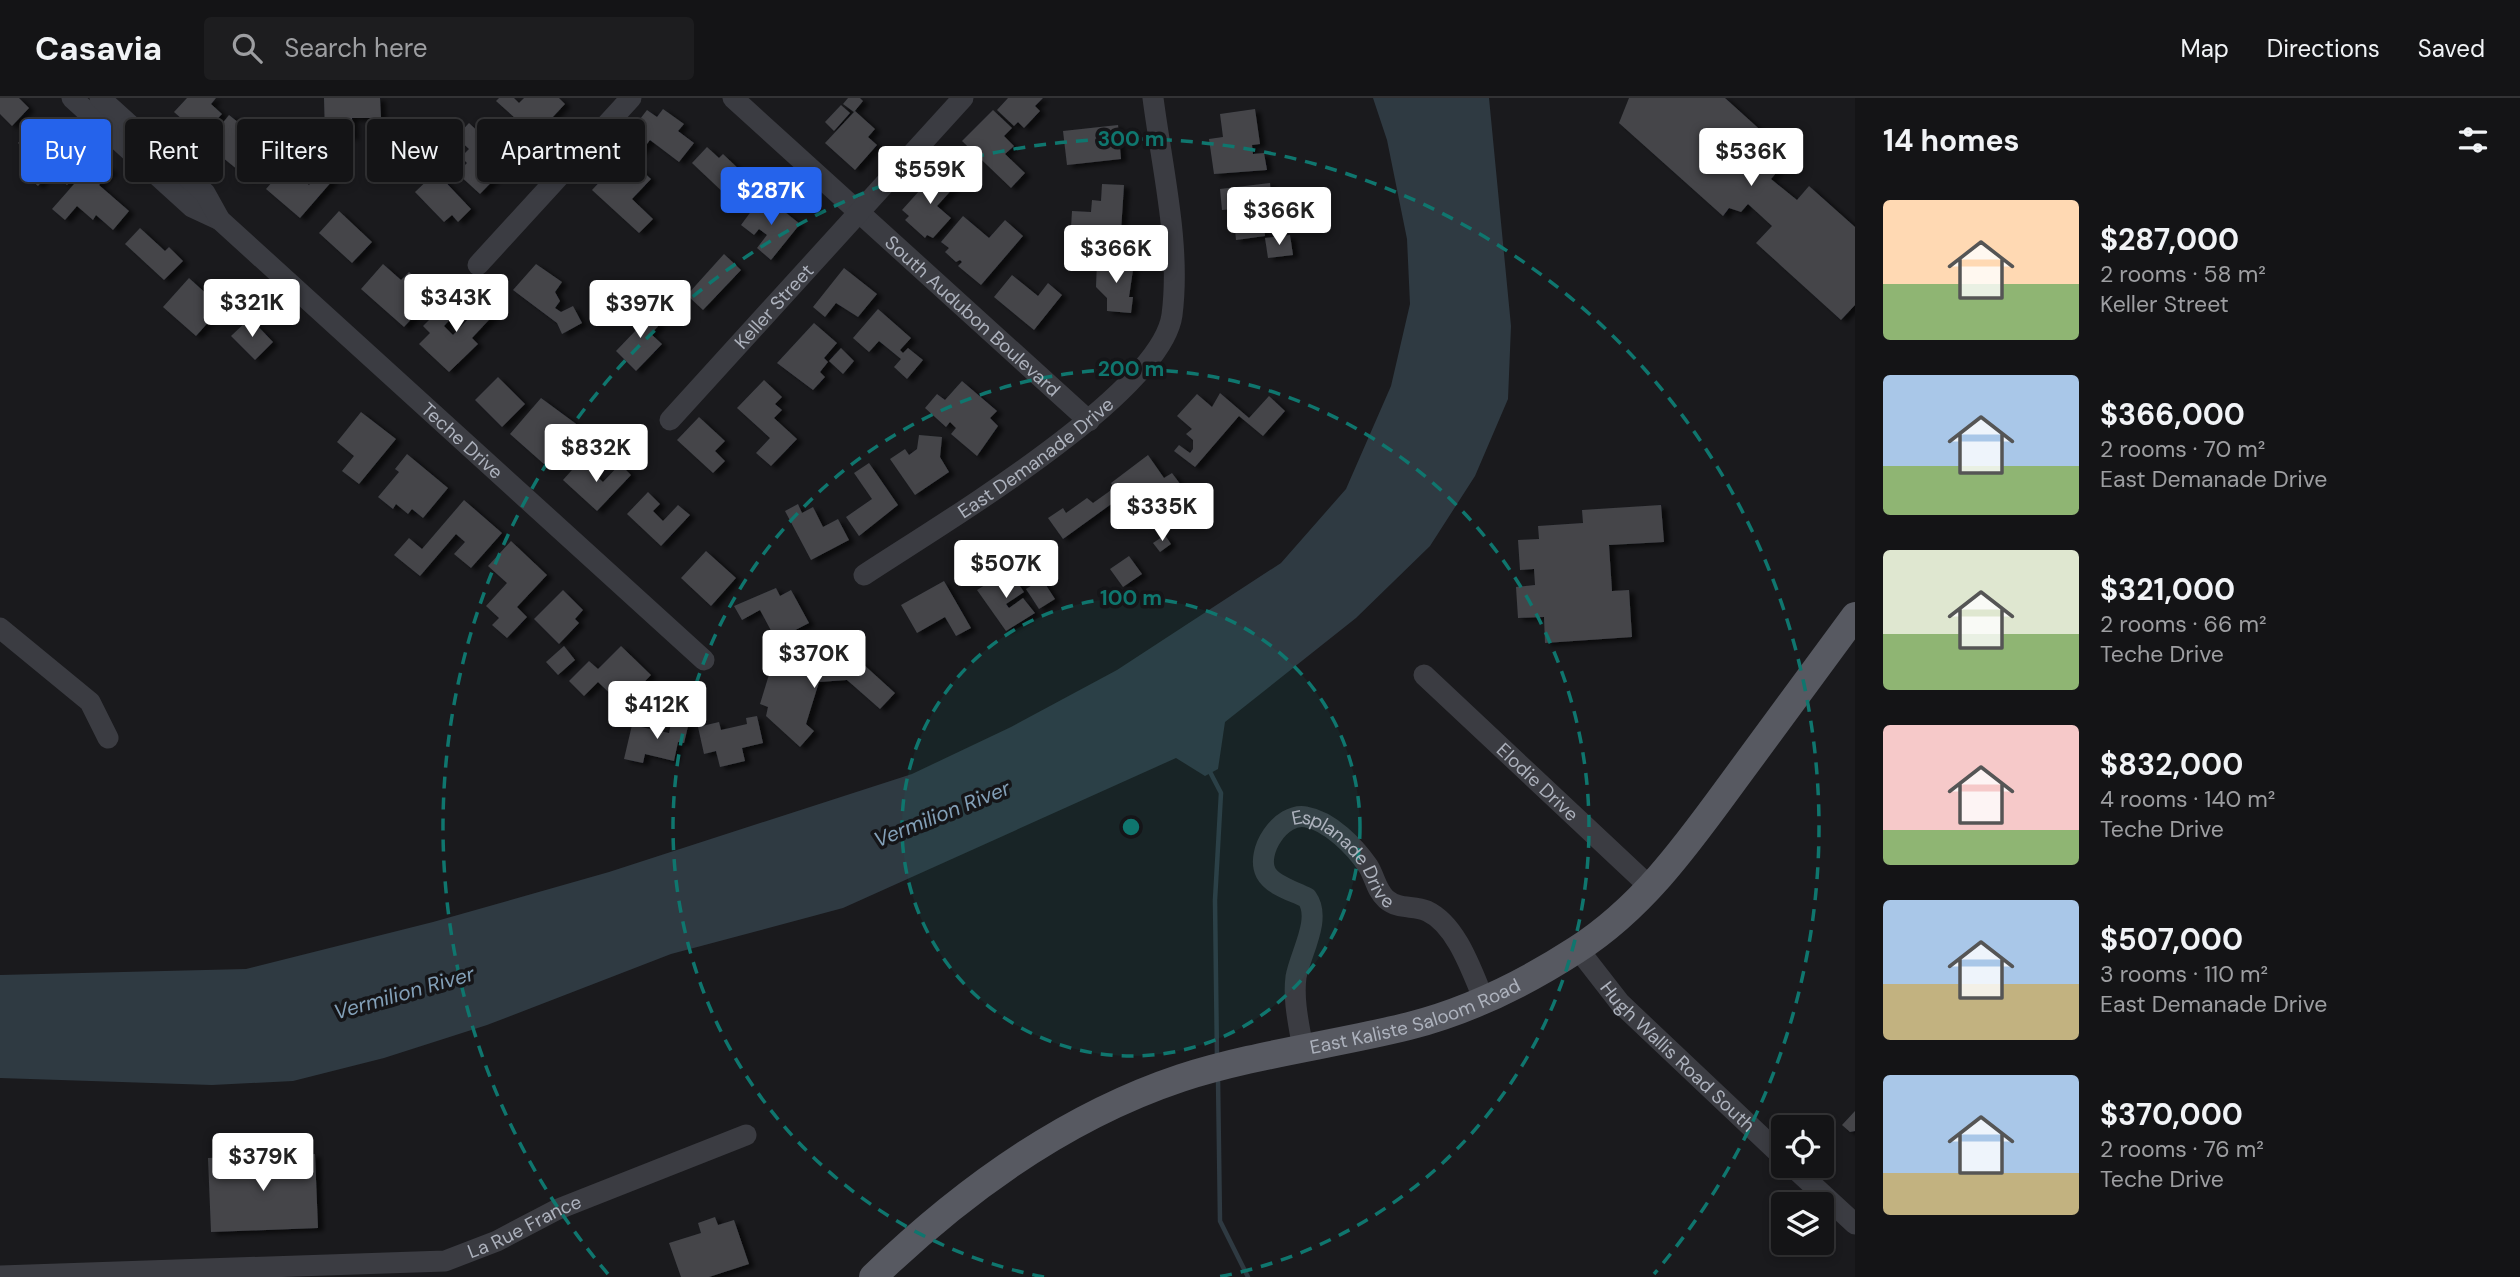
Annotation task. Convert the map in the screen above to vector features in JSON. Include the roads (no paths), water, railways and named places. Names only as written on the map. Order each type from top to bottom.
[{"type":"main road","name":"East Kaliste Saloom Road","points":[[873,1277],[947,1209],[1010,1165],[1122,1102],[1180,1079],[1247,1059],[1408,1026],[1484,1000],[1530,979],[1578,949],[1650,887],[1685,848],[1855,616]]},
{"type":"street","name":"Teche Drive","points":[[72,98],[192,207],[220,220],[704,660]]},
{"type":"street","name":"Teche Drive","points":[[100,98],[205,192],[220,220]]},
{"type":"street","points":[[478,265],[631,98]]},
{"type":"street","name":"South Audubon Boulevard","points":[[733,98],[1089,421]]},
{"type":"street","name":"Keller Street","points":[[670,420],[962,98]]},
{"type":"street","name":"East Demanade Drive","points":[[863,575],[1089,421],[1124,390],[1158,350],[1172,317],[1172,259],[1153,98]]},
{"type":"street","points":[[0,628],[90,702],[108,738]]},
{"type":"street","name":"Elodie Drive","points":[[1424,674],[1541,788],[1650,887]]},
{"type":"street","name":"Esplanade Drive","points":[[1303,1049],[1296,1008],[1296,980],[1312,913],[1307,898],[1273,882],[1264,867],[1264,857],[1275,830],[1288,819],[1304,816],[1331,830],[1353,847],[1370,868],[1379,890],[1387,899],[1405,908],[1430,913],[1442,923],[1470,968],[1484,1000]]},
{"type":"street","name":"Hugh Wallis Road South","points":[[1578,949],[1620,1003],[1771,1146]]},
{"type":"street","name":"La Rue France","points":[[0,1276],[447,1269],[556,1210],[746,1135]]},
{"type":"street","points":[[1805,1178],[1855,1224]]},
{"type":"water","name":"Vermilion River","points":[[1373,98],[1489,98],[1511,326],[1508,399],[1475,476],[1430,546],[1356,618],[1225,722],[1218,769],[1205,776],[1176,758],[843,908],[671,954],[487,1025],[384,1058],[293,1081],[212,1085],[0,1078],[0,975],[246,969],[433,922],[609,872],[912,774],[1011,727],[1117,670],[1281,563],[1346,489],[1391,386],[1410,304],[1407,239],[1387,140]]},
{"type":"waterway","points":[[1209,770],[1221,793],[1215,900],[1217,1059]]},
{"type":"waterway","points":[[1218,1078],[1220,1221],[1248,1277]]}]
